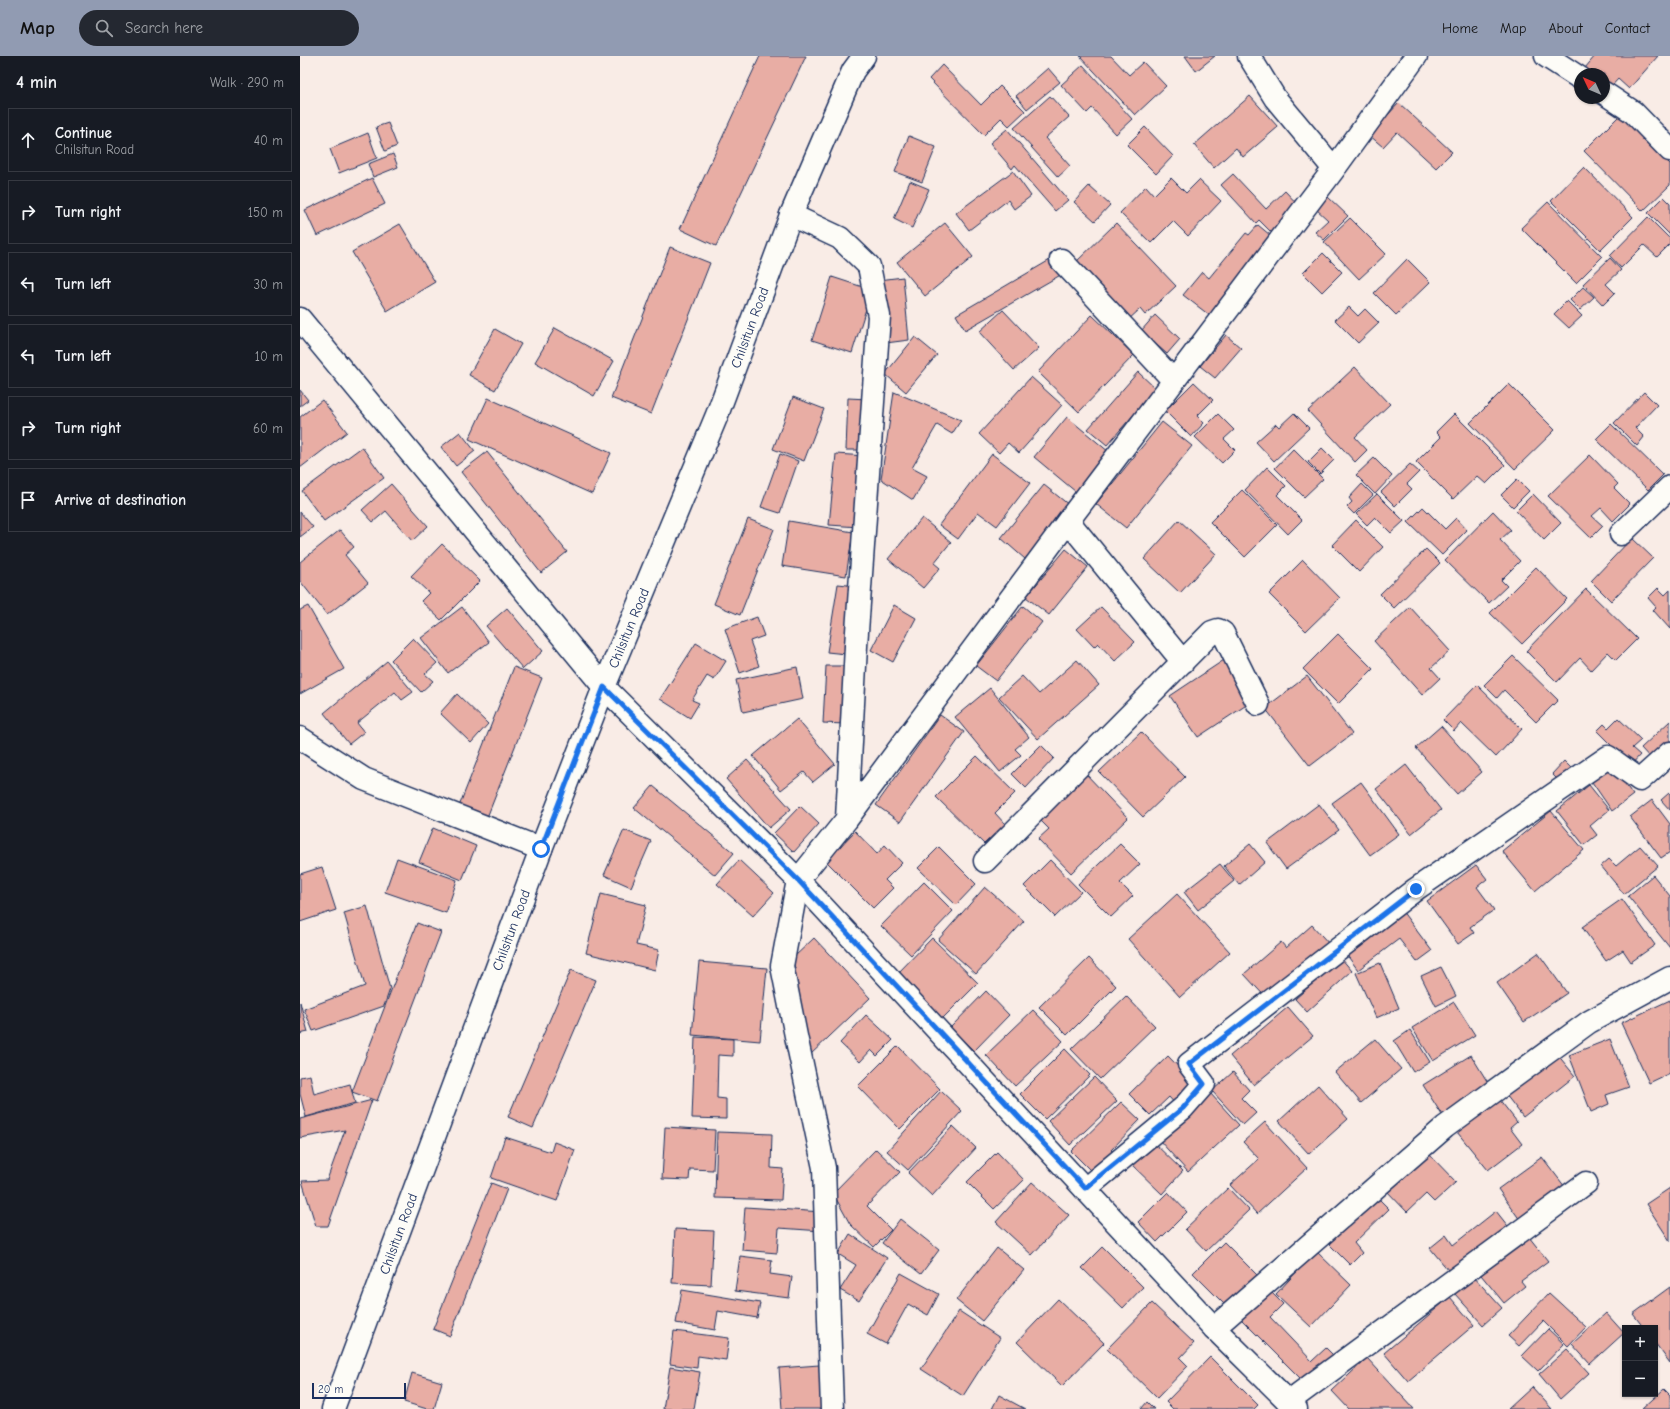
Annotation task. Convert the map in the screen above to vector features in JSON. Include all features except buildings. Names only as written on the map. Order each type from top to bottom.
[{"type":"street","name":"Chilsitun Road","points":[[333,1409],[541,849],[604,687],[717,415],[791,215],[854,71],[864,56]]},
{"type":"street","points":[[1249,56],[1275,98],[1334,169]]},
{"type":"street","points":[[832,1409],[824,1168],[782,966],[798,880],[847,819],[1068,521],[1334,169],[1416,56]]},
{"type":"street","points":[[1546,56],[1574,74]]},
{"type":"street","points":[[1610,97],[1633,112],[1670,150]]},
{"type":"street","points":[[791,215],[840,238],[869,266],[878,316],[856,646],[847,819]]},
{"type":"street","points":[[1061,260],[1174,382]]},
{"type":"street","points":[[300,319],[604,687],[798,880],[1214,1328],[1292,1406],[1586,1183]]},
{"type":"street","points":[[1621,534],[1670,487]]},
{"type":"street","points":[[1068,521],[1183,662]]},
{"type":"street","points":[[985,861],[1212,632],[1218,630],[1223,633],[1258,704]]},
{"type":"street","points":[[300,738],[364,779],[541,849]]},
{"type":"street","points":[[1085,1188],[1183,1108],[1204,1084],[1189,1064],[1416,889],[1608,757],[1640,780],[1670,753]]},
{"type":"street","points":[[1214,1328],[1445,1127],[1589,1022],[1670,978]]},
{"type":"route","points":[[541,849],[604,687],[798,880],[1085,1188],[1183,1108],[1204,1084],[1189,1064],[1416,889]]}]
